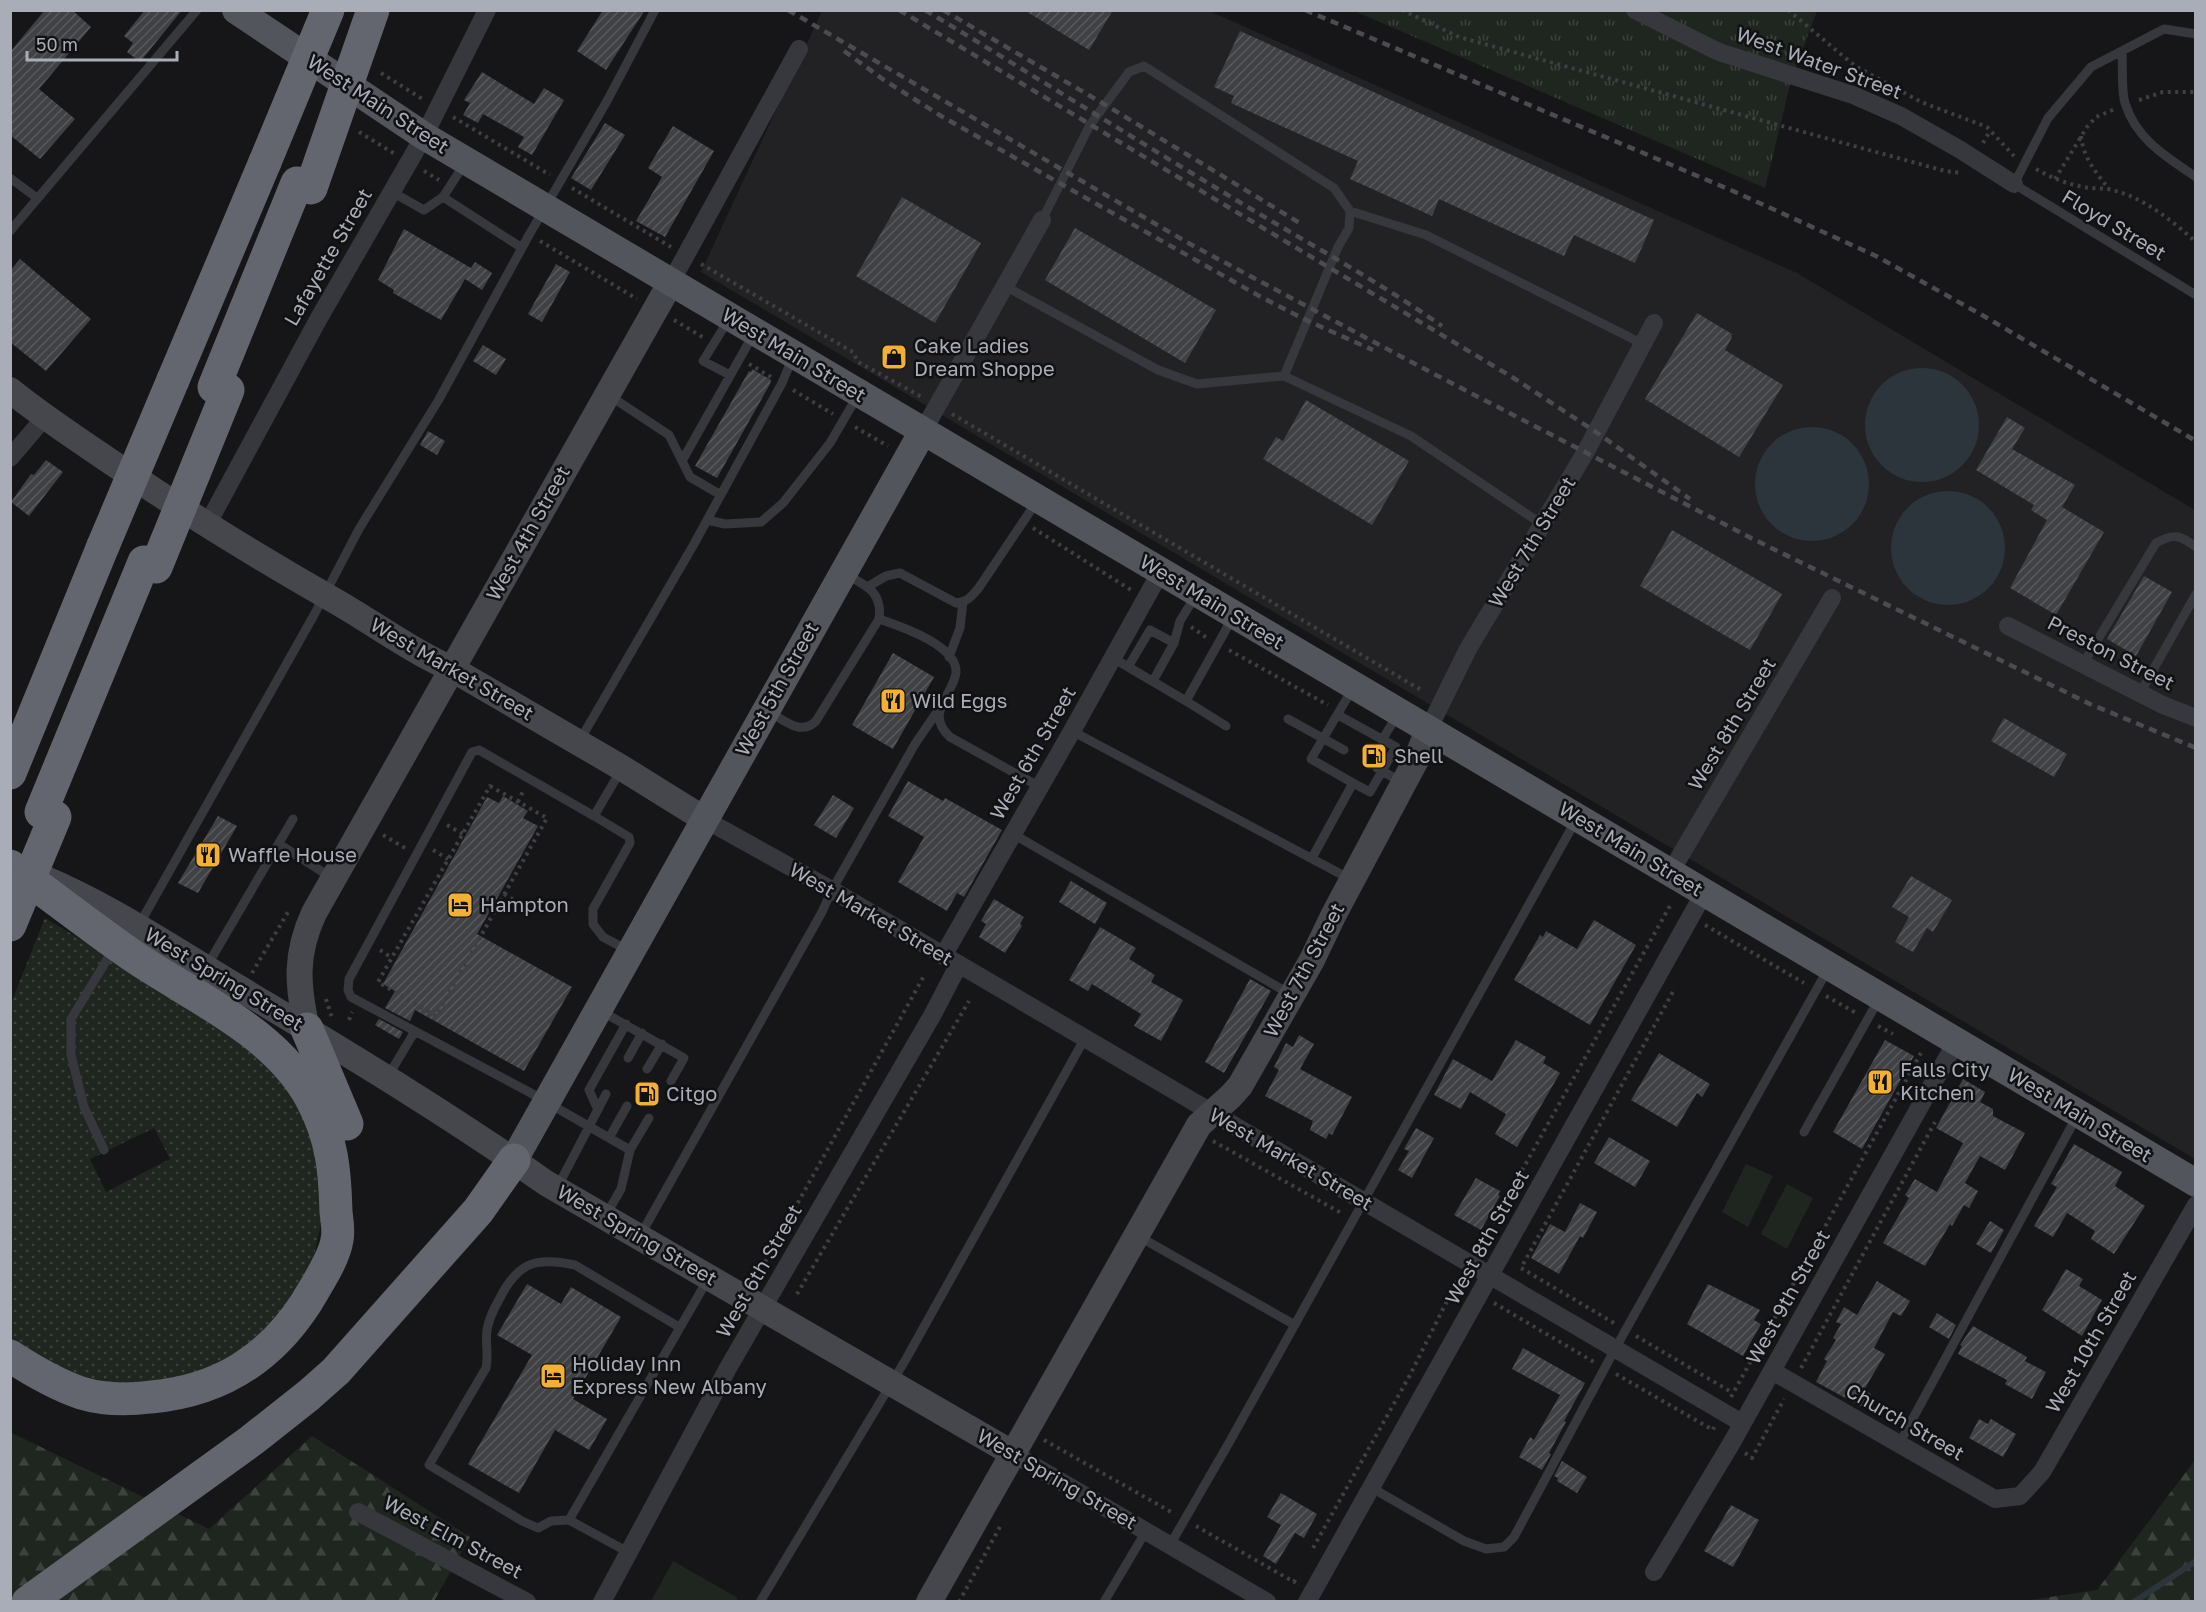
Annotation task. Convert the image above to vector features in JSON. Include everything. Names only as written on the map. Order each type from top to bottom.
[{"type":"highway","points":[[10,773],[328,10]]},
{"type":"highway","points":[[304,186],[361,10]]},
{"type":"highway","points":[[10,925],[48,815],[304,186],[373,10]]},
{"type":"highway","points":[[10,886],[48,815]]},
{"type":"highway","points":[[10,865],[128,935],[135,957],[268,1044],[292,1070],[313,1100],[327,1134],[335,1170],[338,1240]]},
{"type":"highway","points":[[10,1356],[45,1379],[82,1393],[132,1400],[176,1395],[206,1387],[239,1370],[269,1349],[294,1321],[315,1289],[338,1240],[357,1183],[356,1167],[346,1123],[307,1029]]},
{"type":"highway","points":[[28,1602],[252,1440],[336,1371],[478,1211],[514,1160]]},
{"type":"main road","name":"West Main Street","points":[[236,10],[424,136],[935,438],[1030,510],[1161,572],[1577,818],[1667,886],[1697,904],[1874,1008],[1956,1042],[2196,1183]]},
{"type":"main road","name":"West 5th Street","points":[[514,1160],[843,572],[935,438]]},
{"type":"street","name":"Lafayette Street","points":[[207,525],[319,318],[424,136],[487,10]]},
{"type":"street","name":"West Water Street","points":[[1641,12],[1719,52],[1853,95],[1901,116],[2014,184]]},
{"type":"street","name":"West 4th Street","points":[[307,1029],[299,983],[301,952],[308,925],[332,878],[671,282],[799,49]]},
{"type":"street","name":"West 5th Street","points":[[935,438],[938,406],[1042,219]]},
{"type":"street","name":"West 7th Street","points":[[1209,1125],[1240,1086],[1292,995],[1353,880],[1388,774],[1428,730],[1468,649],[1585,453],[1654,323]]},
{"type":"street","name":"West Market Street","points":[[10,390],[45,417],[207,525],[433,660],[622,768],[704,819],[832,890],[1085,1038],[1209,1125],[1363,1202],[1742,1423]]},
{"type":"street","points":[[10,458],[45,417]]},
{"type":"street","name":"West 6th Street","points":[[602,1602],[728,1368],[933,1014],[951,960],[1013,834],[1072,731],[1121,662],[1146,600],[1161,572]]},
{"type":"street","name":"West 8th Street","points":[[1667,886],[1832,598]]},
{"type":"street","name":"Preston Street","points":[[2008,626],[2140,693],[2196,718]]},
{"type":"street","name":"West 8th Street","points":[[1307,1602],[1697,904]]},
{"type":"street","name":"West Spring Street","points":[[128,935],[206,968],[307,1029],[514,1160],[546,1183],[1267,1602]]},
{"type":"street","name":"West 9th Street","points":[[1654,1572],[1716,1470],[1956,1042]]},
{"type":"street","name":"West 7th Street","points":[[929,1602],[1136,1235],[1199,1125],[1207,1116],[1209,1125]]},
{"type":"street","name":"West 10th Street","points":[[2020,1496],[2042,1472],[2196,1206]]},
{"type":"street","name":"Church Street","points":[[1772,1371],[1995,1499],[2020,1496]]},
{"type":"street","name":"West Elm Street","points":[[358,1512],[526,1602]]},
{"type":"lane","points":[[10,231],[197,10]]},
{"type":"lane","points":[[104,1150],[84,1107],[71,1055],[71,1019],[128,935],[325,595],[359,529],[438,401],[545,207],[607,101],[655,10]]},
{"type":"lane","points":[[2014,184],[2048,118],[2091,67],[2164,30],[2196,34]]},
{"type":"lane","points":[[2122,51],[2125,102],[2140,133],[2158,151],[2196,177]]},
{"type":"lane","points":[[1042,219],[1090,124],[1129,72],[1144,66],[1334,188],[1350,211],[1426,235],[1643,344]]},
{"type":"lane","points":[[392,192],[424,210],[443,197],[466,161]]},
{"type":"lane","points":[[10,178],[37,198]]},
{"type":"lane","name":"Floyd Street","points":[[2014,184],[2196,296]]},
{"type":"lane","points":[[443,197],[522,248]]},
{"type":"lane","points":[[1284,376],[1338,247],[1349,228],[1350,211]]},
{"type":"lane","points":[[1005,286],[1158,370],[1197,384],[1284,376],[1411,436],[1543,525]]},
{"type":"lane","points":[[730,317],[703,361],[730,375]]},
{"type":"lane","points":[[682,461],[755,332]]},
{"type":"lane","points":[[579,743],[721,495],[782,383],[794,355]]},
{"type":"lane","points":[[707,520],[725,524],[761,522],[783,503],[830,443],[860,393]]},
{"type":"lane","points":[[607,394],[669,435],[690,477],[721,495]]},
{"type":"lane","points":[[869,586],[886,576],[900,573],[956,603],[963,602],[978,590],[1030,510]]},
{"type":"lane","points":[[2083,664],[2156,543],[2168,536],[2182,537],[2196,547]]},
{"type":"lane","points":[[766,710],[797,728],[811,726],[879,620],[880,604],[869,586],[843,572]]},
{"type":"lane","points":[[1153,681],[1174,643],[1180,621],[1197,593]]},
{"type":"lane","points":[[2140,693],[2196,594]]},
{"type":"lane","points":[[949,657],[960,628],[963,602]]},
{"type":"lane","points":[[1186,701],[1234,615]]},
{"type":"lane","points":[[640,1236],[822,912],[832,890],[915,744],[941,706],[956,673],[946,653],[920,634],[879,620]]},
{"type":"lane","points":[[1174,643],[1150,630],[1121,662],[1226,726]]},
{"type":"lane","points":[[1339,713],[1396,747],[1388,774],[1370,792],[1311,759],[1354,686]]},
{"type":"lane","points":[[941,706],[939,715],[941,725],[950,737],[1040,787]]},
{"type":"lane","points":[[1383,740],[1399,712]]},
{"type":"lane","points":[[1288,719],[1344,750]]},
{"type":"lane","points":[[1072,731],[1353,880]]},
{"type":"lane","points":[[630,1150],[351,997],[348,990],[349,979],[472,752],[479,750],[629,837],[630,843],[593,909],[593,924],[603,937],[632,952]]},
{"type":"lane","points":[[594,816],[622,768]]},
{"type":"lane","points":[[1312,858],[1353,783]]},
{"type":"lane","points":[[1170,1545],[1577,818]]},
{"type":"lane","points":[[206,968],[293,819]]},
{"type":"lane","points":[[1013,834],[1292,995]]},
{"type":"lane","points":[[279,844],[332,878]]},
{"type":"lane","points":[[1372,1488],[1464,1541],[1486,1549],[1504,1547],[1514,1537],[1615,1349],[1823,978]]},
{"type":"lane","points":[[1804,1132],[1874,1008]]},
{"type":"lane","points":[[599,1010],[684,1058],[671,1081]]},
{"type":"lane","points":[[598,1110],[589,1090],[626,1024]]},
{"type":"lane","points":[[387,1080],[415,1031]]},
{"type":"lane","points":[[628,1058],[642,1034]]},
{"type":"lane","points":[[760,1602],[891,1383],[1085,1038]]},
{"type":"lane","points":[[647,1069],[662,1044]]},
{"type":"lane","points":[[557,1188],[606,1094]]},
{"type":"lane","points":[[609,1138],[627,1106]]},
{"type":"lane","points":[[1899,1444],[2078,1114]]},
{"type":"lane","points":[[606,1216],[621,1189],[630,1150],[649,1118]]},
{"type":"lane","points":[[1136,1235],[1295,1325]]},
{"type":"lane","points":[[628,1552],[569,1520],[551,1521],[538,1528],[495,1506],[429,1465],[486,1368],[488,1360],[486,1331],[490,1316],[516,1272],[532,1263],[561,1262],[575,1265],[679,1327]]},
{"type":"lane","points":[[569,1520],[710,1277]]},
{"type":"lane","points":[[1104,1602],[1146,1531]]},
{"type":"path","points":[[1402,10],[1459,37],[1945,171],[1963,174],[1966,168]]},
{"type":"path","points":[[1788,10],[1855,66],[1921,102],[1987,128],[2014,155]]},
{"type":"path","points":[[381,73],[685,256],[853,352],[858,362],[938,406],[1423,691]]},
{"type":"path","points":[[2136,101],[2163,92],[2196,92]]},
{"type":"path","points":[[2055,179],[2081,136],[2096,117],[2112,110]]},
{"type":"path","points":[[2081,136],[2082,146],[2089,162],[2109,189]]},
{"type":"path","points":[[2037,170],[2055,179],[2085,187],[2109,189],[2155,209],[2196,242]]},
{"type":"path","points":[[935,438],[955,416]]},
{"type":"path","points":[[1030,510],[1146,600]]},
{"type":"path","points":[[1180,621],[1339,713]]},
{"type":"path","points":[[490,786],[547,818],[504,894],[436,1016],[378,982],[490,786]]},
{"type":"path","points":[[382,834],[416,855]]},
{"type":"path","points":[[1481,1245],[1671,904],[1667,886]]},
{"type":"path","points":[[504,894],[514,900]]},
{"type":"path","points":[[1697,904],[1874,1008],[1895,1035]]},
{"type":"path","points":[[252,974],[292,906]]},
{"type":"path","points":[[760,1272],[925,974]]},
{"type":"path","points":[[1521,1268],[1680,979]]},
{"type":"path","points":[[797,1294],[969,1001]]},
{"type":"path","points":[[1448,1273],[1713,1430],[1922,1051],[1913,1046]]},
{"type":"path","points":[[1209,1125],[1353,1220]]},
{"type":"path","points":[[1311,1551],[1410,1375],[1458,1279]]},
{"type":"path","points":[[1038,1436],[1294,1582],[1300,1572]]},
{"type":"shaded area","points":[[1207,10],[1797,273],[2195,510],[2195,1159],[701,272],[822,11]]},
{"type":"shaded area","points":[[1922,368],[1944,373],[1962,385],[1974,403],[1979,425],[1974,447],[1962,465],[1944,477],[1922,482],[1900,477],[1882,465],[1870,447],[1865,425],[1870,403],[1882,385],[1900,373]]},
{"type":"shaded area","points":[[1812,427],[1834,432],[1852,444],[1864,462],[1869,484],[1864,506],[1852,524],[1834,536],[1812,541],[1790,536],[1772,524],[1760,506],[1755,484],[1760,462],[1772,444],[1790,432]]},
{"type":"shaded area","points":[[1948,491],[1970,495],[1988,508],[2001,526],[2005,548],[2001,570],[1988,588],[1970,601],[1948,605],[1926,601],[1908,588],[1895,570],[1891,548],[1895,526],[1908,508],[1926,495]]},
{"type":"green space","points":[[1354,11],[1817,11],[1792,77],[1765,188]]},
{"type":"green space","points":[[45,918],[215,1024],[275,1070],[299,1104],[315,1143],[322,1219],[313,1260],[294,1298],[267,1331],[232,1359],[197,1375],[115,1385],[74,1377],[11,1340],[11,1003]],"holes":[[[154,1128],[170,1159],[106,1192],[90,1159]]]},
{"type":"green space","points":[[1746,1164],[1773,1176],[1748,1227],[1722,1212]]},
{"type":"green space","points":[[1787,1184],[1813,1198],[1787,1249],[1761,1234]]},
{"type":"green space","points":[[10,1432],[209,1529],[312,1436],[470,1537],[434,1601],[11,1601]]},
{"type":"green space","points":[[2195,1460],[2195,1601],[2024,1601],[2097,1590]]},
{"type":"green space","points":[[673,1561],[738,1598],[736,1601],[651,1601]]},
{"type":"building","points":[[45,10],[72,10],[91,27],[39,89],[75,119],[40,159],[10,135],[10,52]]},
{"type":"building","points":[[145,10],[182,10],[140,62],[127,52],[133,43],[124,36]]},
{"type":"building","points":[[603,10],[645,10],[606,70],[577,51]]},
{"type":"building","points":[[1024,10],[1113,10],[1089,50]]},
{"type":"building","points":[[1240,31],[1654,220],[1635,263],[1574,235],[1564,256],[1439,199],[1432,216],[1350,179],[1358,161],[1231,103],[1234,96],[1214,87]]},
{"type":"building","points":[[482,72],[534,104],[544,88],[564,100],[532,155],[518,147],[524,137],[483,114],[478,123],[463,115],[470,103],[464,100]]},
{"type":"building","points":[[605,123],[625,135],[591,190],[571,178]]},
{"type":"building","points":[[673,126],[714,151],[665,237],[636,221],[662,177],[648,168]]},
{"type":"building","points":[[902,197],[981,243],[935,323],[856,276]]},
{"type":"building","points":[[1075,228],[1216,310],[1185,363],[1045,280]]},
{"type":"building","points":[[404,229],[471,268],[475,262],[492,273],[482,290],[465,279],[441,320],[393,293],[394,290],[378,280]]},
{"type":"building","points":[[20,259],[91,319],[46,371],[10,342],[10,271]]},
{"type":"building","points":[[556,264],[570,272],[542,322],[528,314]]},
{"type":"building","points":[[1697,313],[1732,334],[1725,350],[1783,385],[1739,457],[1645,399]]},
{"type":"building","points":[[483,345],[506,359],[496,375],[473,361]]},
{"type":"building","points":[[752,369],[771,380],[770,384],[717,478],[695,466]]},
{"type":"building","points":[[1306,400],[1409,461],[1372,525],[1263,459],[1276,437],[1283,441]]},
{"type":"building","points":[[2007,417],[2025,428],[2012,449],[2075,485],[2062,507],[2104,532],[2056,615],[2010,588],[2047,520],[2031,510],[2034,505],[1976,470]]},
{"type":"building","points":[[428,431],[445,441],[437,455],[420,445]]},
{"type":"building","points":[[46,460],[63,472],[29,516],[11,502],[31,474],[34,475]]},
{"type":"building","points":[[1672,530],[1782,594],[1750,650],[1640,586]]},
{"type":"building","points":[[2144,576],[2172,592],[2136,656],[2107,639]]},
{"type":"building","name":"Wild Eggs","points":[[893,653],[934,677],[893,749],[852,725]]},
{"type":"building","points":[[2004,718],[2067,754],[2054,777],[1991,741]]},
{"type":"building","points":[[908,781],[943,801],[945,798],[1002,830],[964,897],[957,893],[947,911],[898,882],[924,837],[888,816]]},
{"type":"building","points":[[833,795],[854,808],[836,838],[814,825]]},
{"type":"building","points":[[503,796],[528,811],[523,818],[538,826],[477,934],[572,987],[524,1071],[415,1010],[410,1021],[385,1008],[395,991],[383,984],[487,797],[499,803]]},
{"type":"building","name":"Waffle House","points":[[218,816],[237,826],[198,893],[178,883]]},
{"type":"building","points":[[1911,876],[1952,900],[1933,932],[1927,928],[1913,952],[1895,942],[1909,917],[1892,907]]},
{"type":"building","points":[[1071,881],[1107,903],[1095,924],[1059,902]]},
{"type":"building","points":[[994,899],[1024,917],[1020,924],[1022,926],[1005,953],[979,937],[986,924],[981,921]]},
{"type":"building","points":[[1594,920],[1636,945],[1590,1025],[1514,980],[1540,935],[1543,937],[1546,931],[1577,949]]},
{"type":"building","points":[[1100,927],[1136,948],[1129,959],[1155,975],[1151,982],[1183,1000],[1161,1041],[1134,1026],[1141,1014],[1092,984],[1088,991],[1069,980]]},
{"type":"building","points":[[1250,979],[1271,991],[1224,1073],[1205,1062]]},
{"type":"building","points":[[379,1019],[403,1032],[399,1039],[375,1025]]},
{"type":"building","points":[[1299,1035],[1314,1044],[1300,1069],[1352,1097],[1332,1135],[1329,1133],[1326,1139],[1310,1130],[1313,1121],[1265,1096],[1279,1070],[1274,1067],[1286,1043],[1293,1047]]},
{"type":"building","points":[[1516,1040],[1546,1057],[1543,1063],[1560,1073],[1517,1147],[1495,1134],[1506,1114],[1470,1092],[1461,1109],[1434,1095],[1453,1059],[1492,1081]]},
{"type":"building","name":"Falls City Kitchen","points":[[1885,1040],[1914,1056],[1862,1149],[1833,1132]]},
{"type":"building","points":[[1659,1053],[1710,1084],[1702,1097],[1697,1093],[1677,1127],[1631,1100]]},
{"type":"building","points":[[1963,1079],[1985,1092],[1980,1102],[1993,1109],[1993,1116],[2025,1133],[2005,1170],[1980,1156],[1965,1183],[1978,1191],[1969,1208],[1964,1205],[1952,1226],[1950,1224],[1925,1266],[1883,1243],[1909,1198],[1905,1195],[1915,1179],[1937,1192],[1963,1143],[1936,1128]]},
{"type":"building","points":[[1416,1128],[1434,1138],[1412,1178],[1398,1170],[1409,1151],[1404,1149]]},
{"type":"building","points":[[1609,1137],[1650,1161],[1635,1187],[1594,1163]]},
{"type":"building","points":[[2074,1144],[2122,1172],[2115,1186],[2145,1206],[2114,1254],[2091,1239],[2095,1231],[2067,1213],[2053,1237],[2034,1226],[2057,1187],[2051,1184]]},
{"type":"building","points":[[1476,1178],[1500,1191],[1498,1195],[1500,1196],[1481,1230],[1454,1215]]},
{"type":"building","points":[[1580,1203],[1597,1212],[1583,1238],[1580,1236],[1559,1274],[1531,1258],[1550,1224],[1565,1232]]},
{"type":"building","points":[[1990,1221],[2004,1230],[1991,1253],[1976,1244]]},
{"type":"building","points":[[2066,1269],[2083,1279],[2079,1286],[2102,1300],[2082,1336],[2042,1310]]},
{"type":"building","points":[[1877,1281],[1910,1301],[1901,1316],[1893,1312],[1874,1348],[1885,1354],[1864,1390],[1871,1394],[1864,1408],[1816,1382],[1827,1361],[1824,1359],[1836,1340],[1833,1338],[1841,1324],[1836,1322],[1844,1307],[1857,1315]]},
{"type":"building","name":"Holiday Inn Express New Albany","points":[[527,1284],[561,1304],[571,1287],[621,1317],[573,1399],[607,1419],[589,1450],[555,1430],[519,1493],[468,1464],[532,1355],[497,1335]]},
{"type":"building","points":[[1708,1284],[1760,1310],[1754,1320],[1761,1324],[1743,1356],[1687,1324]]},
{"type":"building","points":[[1937,1313],[1956,1325],[1949,1339],[1929,1327]]},
{"type":"building","points":[[1973,1326],[2027,1357],[2025,1361],[2046,1372],[2032,1399],[2005,1384],[2007,1380],[1958,1354],[1962,1346],[1960,1345]]},
{"type":"building","points":[[1523,1348],[1585,1383],[1564,1421],[1566,1422],[1542,1470],[1519,1457],[1530,1437],[1534,1440],[1560,1395],[1512,1369]]},
{"type":"building","points":[[1979,1419],[1988,1424],[1991,1419],[2016,1434],[2003,1457],[1969,1438]]},
{"type":"building","points":[[1562,1461],[1587,1477],[1577,1493],[1557,1481],[1558,1478],[1554,1476]]},
{"type":"building","points":[[1281,1493],[1317,1514],[1304,1538],[1295,1533],[1276,1564],[1263,1556],[1281,1525],[1267,1517]]},
{"type":"building","points":[[1731,1505],[1759,1520],[1733,1567],[1704,1551]]},
{"type":"waterway","points":[[2134,1602],[2196,1561]]},
{"type":"railway","points":[[788,10],[1190,244],[1434,374],[1753,539],[2090,704],[2196,748]]},
{"type":"railway","points":[[899,10],[1512,377],[1596,432],[1690,499]]},
{"type":"railway","points":[[925,10],[1358,272],[1442,326]]},
{"type":"railway","points":[[943,10],[1104,104],[1303,225]]},
{"type":"railway","points":[[1305,10],[1733,191],[1876,256],[1982,315],[2196,441]]},
{"type":"railway","points":[[844,51],[884,80],[941,116],[1261,297],[1373,350]]},
{"type":"place","name":"Cake Ladies Dream Shoppe","points":[[894,357]]},
{"type":"place","name":"Wild Eggs","points":[[893,701]]},
{"type":"place","name":"Shell","points":[[1374,756]]},
{"type":"place","name":"Waffle House","points":[[208,855]]},
{"type":"place","name":"Hampton","points":[[460,905]]},
{"type":"place","name":"Falls City Kitchen","points":[[1880,1082]]},
{"type":"place","name":"Citgo","points":[[647,1094]]},
{"type":"place","name":"Holiday Inn Express New Albany","points":[[553,1376]]}]
